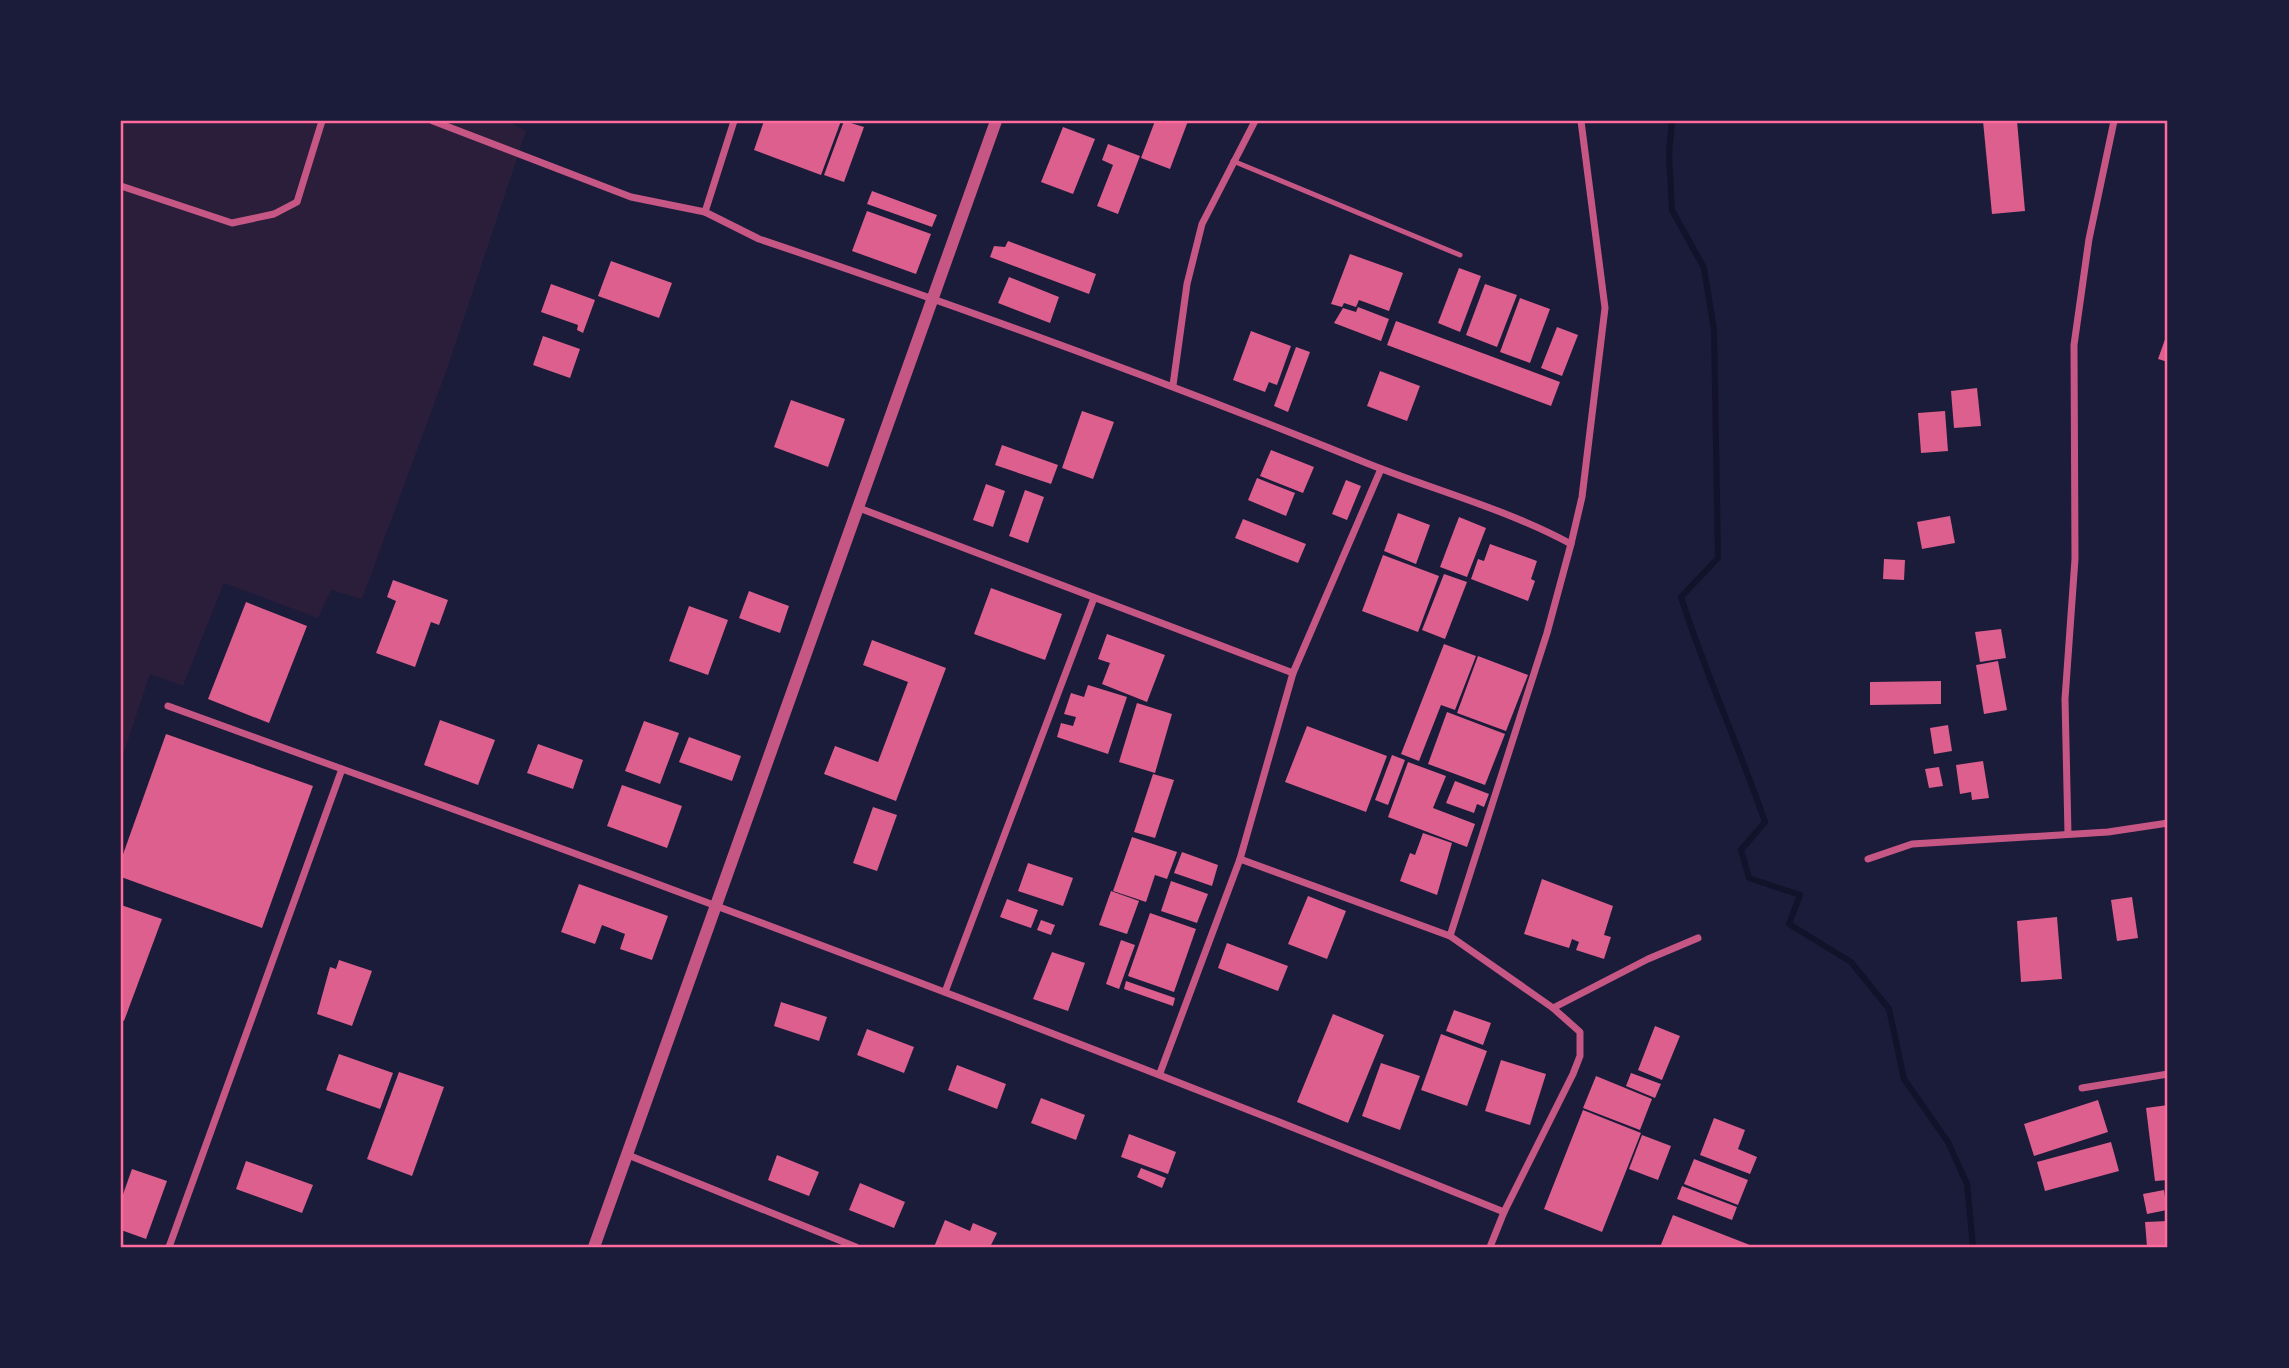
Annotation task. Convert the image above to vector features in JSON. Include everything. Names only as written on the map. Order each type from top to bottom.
[{"type":"street","points":[[121,186],[232,223],[274,214],[297,202],[321,121]]},
{"type":"street","points":[[433,121],[631,197],[705,212],[759,239],[934,298],[1173,385],[1381,469],[1530,524],[1571,544]]},
{"type":"street","points":[[705,212],[734,121]]},
{"type":"street","points":[[594,1247],[996,121]]},
{"type":"street","points":[[1173,385],[1187,284],[1202,224],[1232,161],[1255,121]]},
{"type":"street","points":[[1450,936],[1547,633],[1582,497],[1605,309],[1581,121]]},
{"type":"street","points":[[2068,834],[2065,699],[2075,559],[2074,345],[2089,239],[2114,121]]},
{"type":"street","points":[[1160,1073],[1240,859],[1293,673],[1381,469]]},
{"type":"street","points":[[859,508],[1293,673]]},
{"type":"street","points":[[946,992],[1094,598]]},
{"type":"street","points":[[168,706],[716,904],[1160,1073],[1504,1212]]},
{"type":"street","points":[[169,1247],[342,769]]},
{"type":"street","points":[[1868,859],[1912,844],[2068,834],[2168,822]]},
{"type":"street","points":[[1240,859],[1450,936],[1553,1007],[1580,1032],[1580,1056],[1504,1212],[1490,1247]]},
{"type":"street","points":[[1553,1007],[1648,959],[1698,938]]},
{"type":"street","points":[[2082,1088],[2168,1074]]},
{"type":"street","points":[[628,1155],[856,1247]]},
{"type":"lane","points":[[1232,161],[1460,255]]},
{"type":"shaded area","points":[[121,121],[508,121],[526,131],[446,372],[362,599],[331,590],[318,618],[224,583],[183,686],[150,674],[121,761]]},
{"type":"building","points":[[764,121],[841,121],[821,175],[754,150]]},
{"type":"building","points":[[844,121],[864,127],[844,182],[824,175]]},
{"type":"building","points":[[1155,121],[1188,121],[1170,169],[1141,158]]},
{"type":"building","points":[[1983,121],[2017,121],[2025,211],[1992,214]]},
{"type":"building","points":[[1063,127],[1095,139],[1073,194],[1041,182]]},
{"type":"building","points":[[1108,144],[1140,156],[1118,214],[1097,206],[1113,165],[1102,160]]},
{"type":"building","points":[[872,191],[937,215],[932,227],[867,204]]},
{"type":"building","points":[[867,211],[931,234],[916,274],[852,251]]},
{"type":"building","points":[[1008,241],[1096,274],[1089,294],[990,257],[994,246],[1005,247]]},
{"type":"building","points":[[1350,254],[1403,273],[1389,311],[1359,300],[1356,307],[1344,303],[1342,307],[1331,304]]},
{"type":"building","points":[[611,261],[672,283],[659,318],[598,296]]},
{"type":"building","points":[[1459,268],[1481,276],[1460,332],[1438,323]]},
{"type":"building","points":[[1009,277],[1059,297],[1050,323],[998,303]]},
{"type":"building","points":[[551,284],[595,300],[583,333],[577,330],[578,325],[541,312]]},
{"type":"building","points":[[1485,284],[1517,295],[1497,347],[1466,335]]},
{"type":"building","points":[[1520,298],[1550,309],[1530,363],[1500,352]]},
{"type":"building","points":[[1358,307],[1389,319],[1381,341],[1334,323],[1343,308],[1356,312]]},
{"type":"building","points":[[1396,321],[1560,382],[1551,406],[1387,345]]},
{"type":"building","points":[[1557,327],[1578,335],[1562,376],[1541,368]]},
{"type":"building","points":[[1251,331],[1291,346],[1277,385],[1269,382],[1265,392],[1233,380]]},
{"type":"building","points":[[2168,331],[2168,362],[2158,359]]},
{"type":"building","points":[[543,336],[580,349],[570,378],[533,365]]},
{"type":"building","points":[[1296,347],[1310,352],[1288,412],[1274,406]]},
{"type":"building","points":[[1380,371],[1420,386],[1407,421],[1367,406]]},
{"type":"building","points":[[1977,388],[1981,426],[1954,428],[1951,391]]},
{"type":"building","points":[[791,400],[845,419],[828,467],[774,447]]},
{"type":"building","points":[[1082,411],[1114,422],[1093,479],[1062,468]]},
{"type":"building","points":[[1945,411],[1948,451],[1921,453],[1918,413]]},
{"type":"building","points":[[1002,445],[1058,465],[1051,484],[995,465]]},
{"type":"building","points":[[1271,450],[1314,467],[1303,493],[1260,476]]},
{"type":"building","points":[[1257,478],[1295,493],[1286,516],[1248,500]]},
{"type":"building","points":[[1346,480],[1361,486],[1347,520],[1332,514]]},
{"type":"building","points":[[986,484],[1005,491],[993,527],[973,520]]},
{"type":"building","points":[[1025,490],[1044,497],[1028,543],[1009,536]]},
{"type":"building","points":[[1398,513],[1430,525],[1416,564],[1384,551]]},
{"type":"building","points":[[1950,516],[1955,543],[1922,549],[1917,522]]},
{"type":"building","points":[[1459,517],[1486,528],[1467,577],[1440,567]]},
{"type":"building","points":[[1243,519],[1306,544],[1298,563],[1235,538]]},
{"type":"building","points":[[1490,544],[1537,561],[1531,579],[1535,581],[1528,601],[1471,579],[1478,559],[1484,561]]},
{"type":"building","points":[[1383,555],[1439,576],[1418,632],[1362,611]]},
{"type":"building","points":[[1884,559],[1905,560],[1904,580],[1883,579]]},
{"type":"building","points":[[1444,574],[1467,582],[1445,639],[1422,630]]},
{"type":"building","points":[[393,580],[448,600],[439,625],[431,622],[415,667],[376,653],[396,601],[387,597]]},
{"type":"building","points":[[991,588],[1062,614],[1045,660],[974,634]]},
{"type":"building","points":[[749,591],[789,606],[780,633],[739,618]]},
{"type":"building","points":[[246,602],[307,626],[269,723],[208,699]]},
{"type":"building","points":[[689,606],[728,620],[708,675],[669,661]]},
{"type":"building","points":[[2001,629],[2006,658],[1980,662],[1975,632]]},
{"type":"building","points":[[1107,634],[1165,655],[1147,702],[1102,684],[1110,663],[1098,659]]},
{"type":"building","points":[[872,640],[946,668],[896,801],[824,774],[835,746],[878,762],[908,682],[863,665]]},
{"type":"building","points":[[1444,644],[1476,656],[1455,710],[1441,705],[1419,761],[1401,754]]},
{"type":"building","points":[[1478,656],[1528,675],[1506,731],[1457,713]]},
{"type":"building","points":[[1998,661],[2007,710],[1984,714],[1976,665]]},
{"type":"building","points":[[1941,681],[1941,704],[1870,705],[1870,682]]},
{"type":"building","points":[[1088,685],[1127,697],[1108,754],[1057,737],[1061,723],[1073,726],[1076,717],[1064,714],[1071,693],[1084,697]]},
{"type":"building","points":[[1137,703],[1172,714],[1155,773],[1119,762]]},
{"type":"building","points":[[1447,712],[1505,734],[1485,785],[1428,764]]},
{"type":"building","points":[[440,720],[495,740],[478,785],[424,765]]},
{"type":"building","points":[[644,721],[679,733],[660,784],[625,771]]},
{"type":"building","points":[[1948,725],[1952,751],[1934,754],[1930,728]]},
{"type":"building","points":[[1307,726],[1387,756],[1366,812],[1285,782]]},
{"type":"building","points":[[166,734],[313,786],[262,928],[121,877],[121,860]]},
{"type":"building","points":[[689,737],[741,756],[732,781],[679,762]]},
{"type":"building","points":[[538,744],[583,760],[573,789],[527,773]]},
{"type":"building","points":[[1392,755],[1405,760],[1388,805],[1375,800]]},
{"type":"building","points":[[1983,761],[1989,798],[1972,800],[1971,792],[1960,794],[1956,765]]},
{"type":"building","points":[[1408,762],[1446,776],[1433,808],[1475,824],[1467,847],[1388,817]]},
{"type":"building","points":[[1939,767],[1943,786],[1929,788],[1925,769]]},
{"type":"building","points":[[1153,774],[1174,780],[1155,838],[1134,832]]},
{"type":"building","points":[[1455,781],[1489,794],[1484,807],[1477,804],[1474,813],[1446,803]]},
{"type":"building","points":[[622,785],[682,806],[667,848],[607,826]]},
{"type":"building","points":[[873,807],[897,815],[877,871],[853,863]]},
{"type":"building","points":[[1423,833],[1452,843],[1437,895],[1400,881],[1410,853],[1415,855]]},
{"type":"building","points":[[1132,837],[1177,852],[1167,879],[1155,875],[1146,902],[1113,891]]},
{"type":"building","points":[[1182,852],[1218,865],[1212,886],[1174,873]]},
{"type":"building","points":[[1028,863],[1073,878],[1063,906],[1018,891]]},
{"type":"building","points":[[1542,879],[1613,906],[1604,935],[1611,937],[1604,959],[1576,950],[1579,942],[1572,939],[1569,948],[1524,934]]},
{"type":"building","points":[[1171,881],[1208,894],[1197,923],[1161,911]]},
{"type":"building","points":[[579,884],[668,916],[652,960],[620,949],[625,934],[602,925],[595,944],[561,932]]},
{"type":"building","points":[[1111,891],[1139,901],[1127,934],[1099,925]]},
{"type":"building","points":[[1308,896],[1346,911],[1327,959],[1288,944]]},
{"type":"building","points":[[2132,897],[2138,938],[2117,941],[2111,900]]},
{"type":"building","points":[[1007,899],[1038,910],[1031,928],[1000,917]]},
{"type":"building","points":[[121,905],[162,919],[124,1021],[121,1019]]},
{"type":"building","points":[[1150,913],[1196,929],[1174,992],[1128,976]]},
{"type":"building","points":[[2057,917],[2062,979],[2021,982],[2017,921]]},
{"type":"building","points":[[1041,920],[1055,925],[1051,935],[1037,930]]},
{"type":"building","points":[[1121,940],[1135,945],[1119,989],[1106,984]]},
{"type":"building","points":[[1227,943],[1288,966],[1278,991],[1218,968]]},
{"type":"building","points":[[1052,952],[1085,963],[1068,1011],[1033,999]]},
{"type":"building","points":[[339,960],[372,971],[352,1026],[317,1014],[330,967],[336,969]]},
{"type":"building","points":[[1126,981],[1175,998],[1173,1006],[1124,989]]},
{"type":"building","points":[[781,1002],[827,1017],[819,1041],[774,1026]]},
{"type":"building","points":[[1454,1010],[1491,1023],[1483,1045],[1446,1031]]},
{"type":"building","points":[[1333,1014],[1384,1035],[1348,1123],[1297,1102]]},
{"type":"building","points":[[1655,1026],[1680,1036],[1662,1080],[1638,1070]]},
{"type":"building","points":[[867,1029],[914,1047],[904,1073],[857,1055]]},
{"type":"building","points":[[1441,1034],[1487,1051],[1467,1106],[1421,1090]]},
{"type":"building","points":[[339,1054],[393,1073],[380,1109],[326,1090]]},
{"type":"building","points":[[1501,1060],[1546,1074],[1530,1125],[1485,1111]]},
{"type":"building","points":[[1381,1063],[1420,1076],[1400,1130],[1362,1116]]},
{"type":"building","points":[[957,1065],[1006,1084],[997,1109],[948,1090]]},
{"type":"building","points":[[399,1072],[444,1087],[412,1176],[367,1159]]},
{"type":"building","points":[[1631,1073],[1661,1084],[1655,1098],[1626,1086]]},
{"type":"building","points":[[1596,1076],[1652,1099],[1640,1130],[1583,1108]]},
{"type":"building","points":[[1041,1098],[1085,1115],[1076,1140],[1031,1123]]},
{"type":"building","points":[[2098,1100],[2108,1132],[2034,1156],[2024,1124]]},
{"type":"building","points":[[2168,1105],[2168,1180],[2155,1181],[2146,1108]]},
{"type":"building","points":[[1583,1110],[1641,1133],[1602,1232],[1544,1209]]},
{"type":"building","points":[[1714,1118],[1745,1130],[1738,1149],[1757,1157],[1750,1174],[1700,1155]]},
{"type":"building","points":[[1129,1134],[1176,1152],[1168,1174],[1121,1157]]},
{"type":"building","points":[[1642,1135],[1671,1146],[1658,1180],[1629,1169]]},
{"type":"building","points":[[2111,1142],[2119,1171],[2045,1191],[2037,1162]]},
{"type":"building","points":[[777,1155],[819,1172],[809,1196],[768,1180]]},
{"type":"building","points":[[1694,1159],[1748,1180],[1738,1205],[1684,1184]]},
{"type":"building","points":[[246,1161],[313,1185],[302,1213],[236,1189]]},
{"type":"building","points":[[1141,1168],[1166,1178],[1162,1188],[1137,1177]]},
{"type":"building","points":[[132,1169],[167,1181],[146,1239],[121,1230],[121,1200]]},
{"type":"building","points":[[860,1183],[905,1202],[894,1228],[849,1210]]},
{"type":"building","points":[[1682,1186],[1737,1207],[1732,1220],[1677,1199]]},
{"type":"building","points":[[2164,1190],[2167,1210],[2147,1214],[2143,1194]]},
{"type":"building","points":[[1673,1215],[1755,1247],[1660,1247]]},
{"type":"building","points":[[945,1220],[970,1231],[973,1223],[997,1233],[990,1247],[934,1247]]},
{"type":"building","points":[[2168,1221],[2168,1247],[2147,1247],[2145,1222]]},
{"type":"waterway","points":[[1672,121],[1669,154],[1672,210],[1704,268],[1714,330],[1718,558],[1681,597],[1765,822],[1741,850],[1749,878],[1800,895],[1789,924],[1851,962],[1889,1009],[1904,1079],[1948,1142],[1967,1184],[1973,1247]]}]
